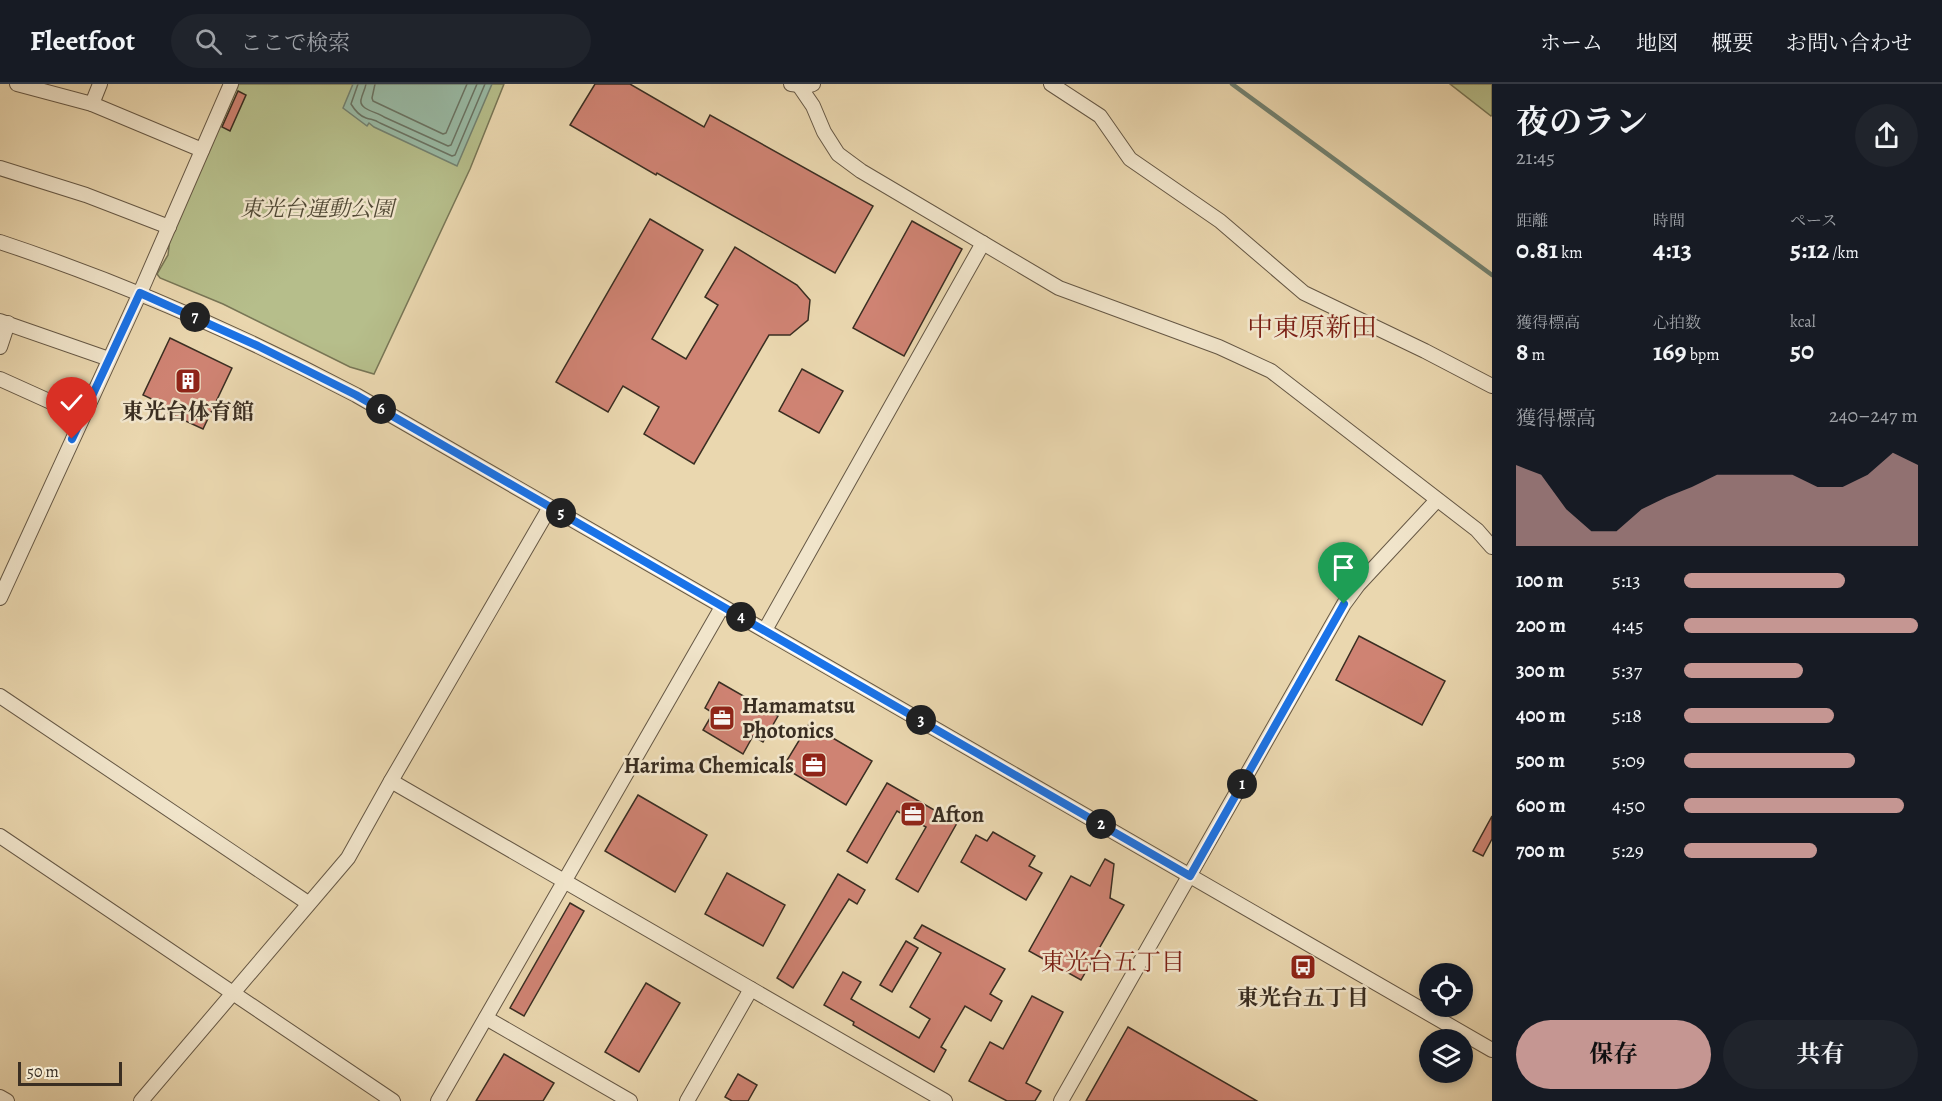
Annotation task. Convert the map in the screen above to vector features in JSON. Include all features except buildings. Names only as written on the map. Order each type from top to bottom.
[{"type":"street","points":[[16,84],[92,104],[202,150]]},
{"type":"street","points":[[92,104],[100,84]]},
{"type":"street","points":[[0,598],[4,582],[140,293],[231,84]]},
{"type":"street","points":[[795,84],[813,84]]},
{"type":"street","points":[[795,84],[813,106],[824,132],[838,154],[861,171],[1059,288],[1219,346],[1271,371],[1477,530],[1492,547]]},
{"type":"street","points":[[1052,84],[1100,116],[1130,159],[1220,221],[1304,293],[1492,386]]},
{"type":"street","points":[[0,168],[86,195],[169,227]]},
{"type":"street","points":[[0,242],[140,293],[315,373],[356,395],[1492,1050]]},
{"type":"street","points":[[765,630],[982,243]]},
{"type":"street","points":[[0,346],[4,322],[109,359]]},
{"type":"street","points":[[0,379],[82,416]]},
{"type":"street","points":[[1061,1101],[1344,604],[1358,585],[1437,500]]},
{"type":"street","points":[[141,1101],[348,858],[550,507]]},
{"type":"street","points":[[438,1101],[722,607]]},
{"type":"street","points":[[0,696],[308,903]]},
{"type":"street","points":[[391,781],[945,1101]]},
{"type":"street","points":[[0,836],[393,1101]]},
{"type":"street","points":[[687,1101],[751,989]]},
{"type":"street","points":[[486,1018],[630,1101]]},
{"type":"street","points":[[0,1097],[7,1101]]},
{"type":"green space","name":"東光台運動公園","points":[[238,84],[504,84],[470,169],[374,374],[350,367],[223,304],[160,278],[157,274],[168,255],[170,238]]},
{"type":"green space","points":[[1450,84],[1492,84],[1492,115],[1491,116]]},
{"type":"water","points":[[353,84],[492,84],[457,166],[369,123],[367,126],[343,108]]},
{"type":"waterway","points":[[1232,84],[1492,275]]},
{"type":"place","name":"東光台体育館","points":[[188,381]]},
{"type":"place","name":"Hamamatsu Photonics","points":[[722,718]]},
{"type":"place","name":"Harima Chemicals","points":[[814,765]]},
{"type":"place","name":"Afton","points":[[913,814]]},
{"type":"place","name":"東光台五丁目","points":[[1303,967]]},
{"type":"district","name":"中東原新田","points":[[1312,327]]},
{"type":"district","name":"東光台五丁目","points":[[1113,962]]},
{"type":"route","points":[[72,439],[140,293],[258,346],[356,395],[1190,876],[1344,604]]}]
